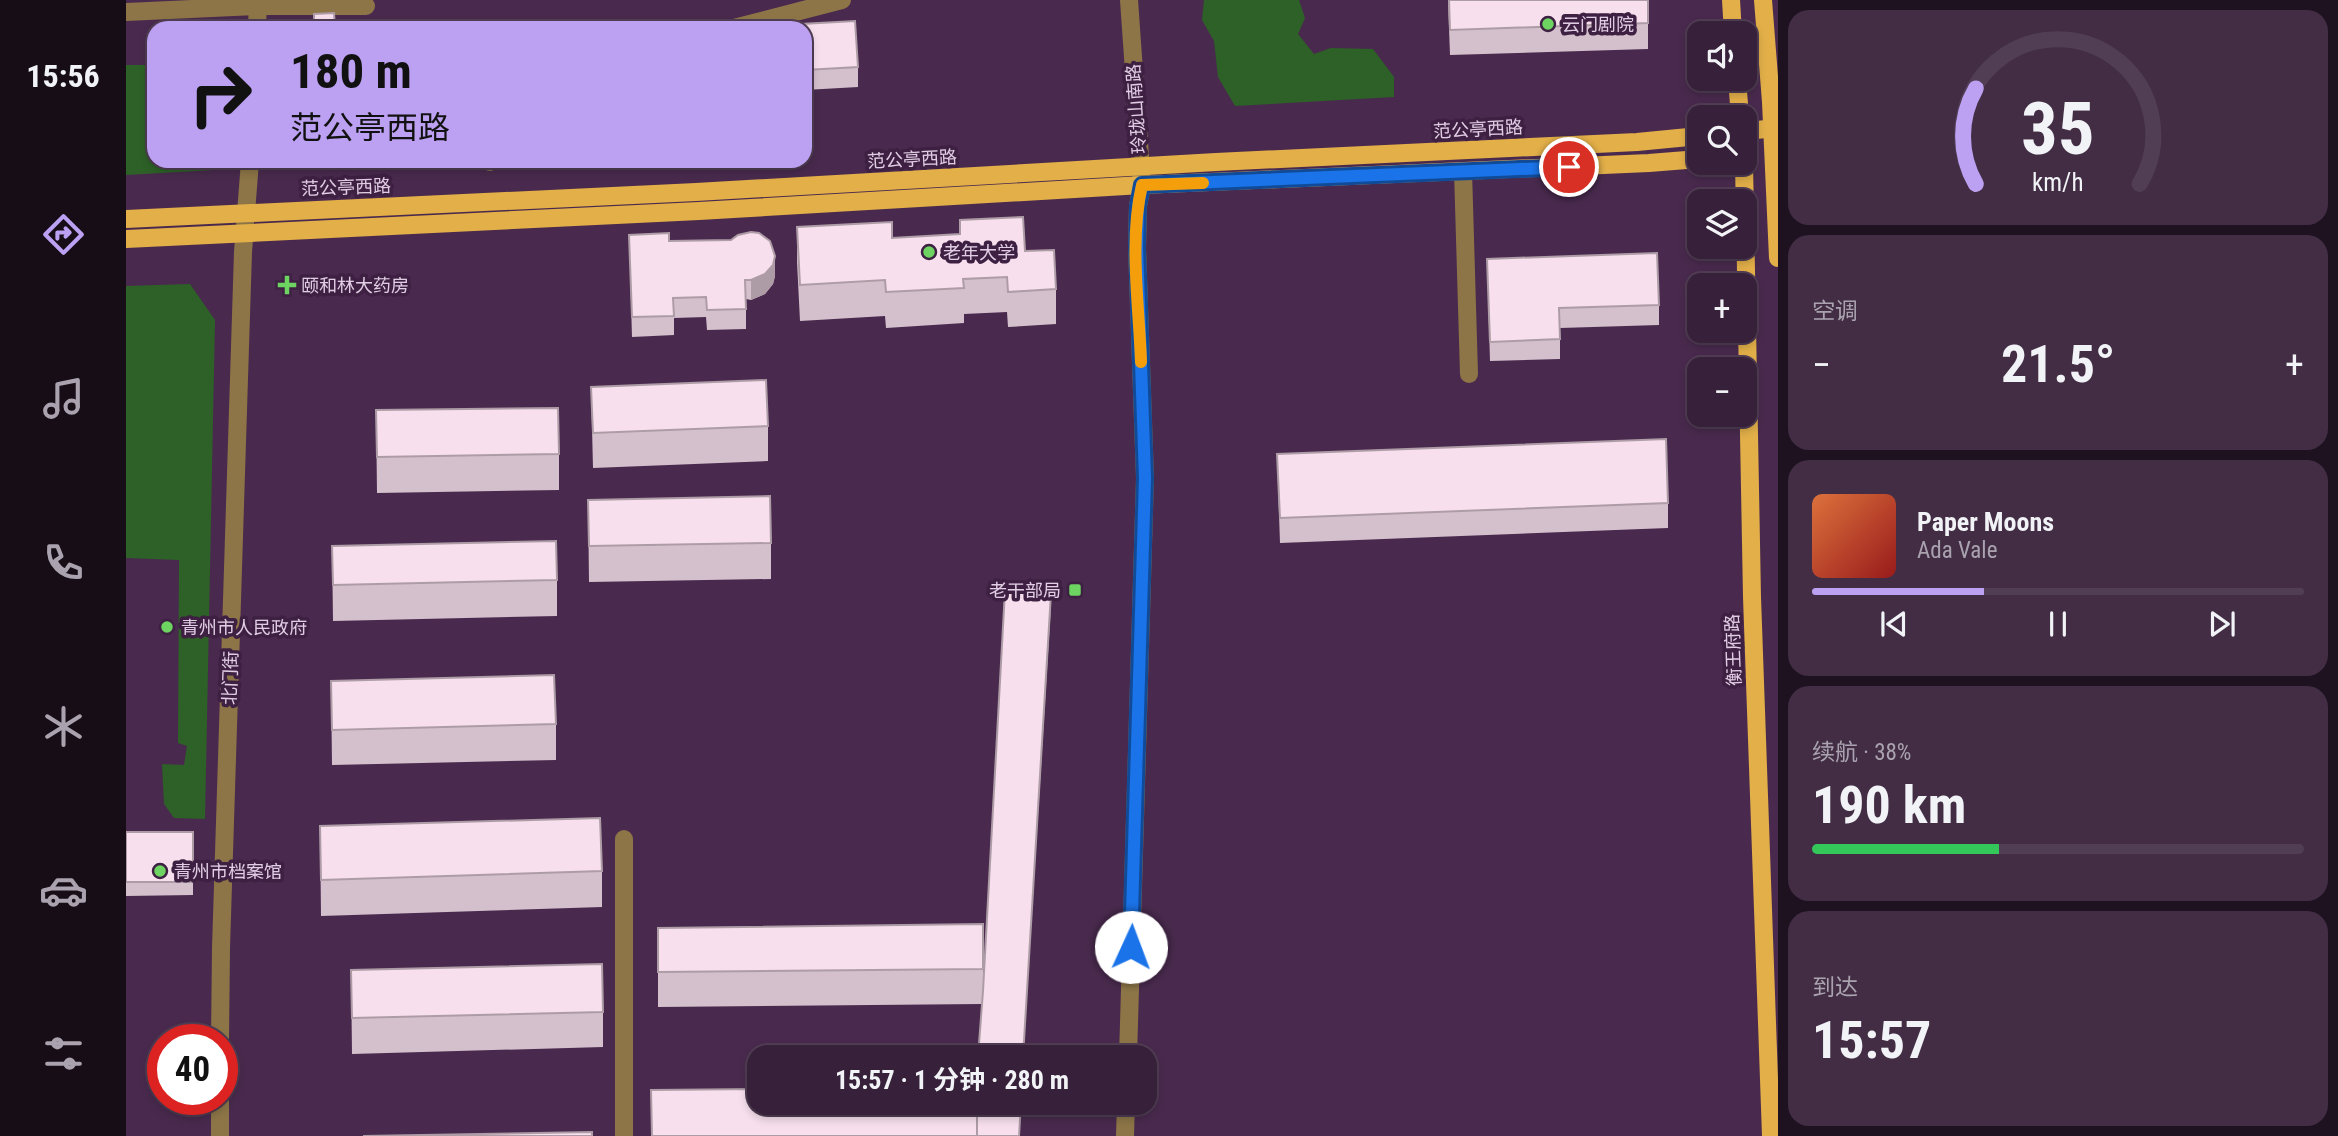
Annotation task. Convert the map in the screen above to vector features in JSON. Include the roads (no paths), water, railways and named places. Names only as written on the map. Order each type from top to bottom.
[{"type":"main road","points":[[1731,0],[1732,21]]},
{"type":"main road","points":[[1763,0],[1775,128],[1778,258]]},
{"type":"main road","points":[[1757,130],[1775,128]]},
{"type":"main road","name":"范公亭西路","points":[[126,239],[713,210],[1687,137]]},
{"type":"main road","points":[[1757,153],[1776,151]]},
{"type":"main road","name":"范公亭西路","points":[[126,219],[683,192],[1141,176],[1463,171],[1687,160]]},
{"type":"main road","name":"衡王府路","points":[[1744,175],[1752,597],[1771,1136]]},
{"type":"street","points":[[753,21],[794,6],[842,0]]},
{"type":"street","name":"玲珑山南路","points":[[1128,1045],[1145,478],[1137,247],[1141,176],[1129,0]]},
{"type":"street","points":[[126,12],[257,3],[366,6]]},
{"type":"street","points":[[257,3],[257,21]]},
{"type":"street","name":"北门街","points":[[220,1024],[243,252],[247,233],[250,168]]},
{"type":"street","points":[[1463,171],[1469,374]]},
{"type":"street","points":[[624,839],[624,1136]]},
{"type":"street","points":[[219,1136],[220,1115]]},
{"type":"street","points":[[1125,1136],[1126,1115]]},
{"type":"place","name":"云门剧院","points":[[1548,24]]},
{"type":"place","name":"老年大学","points":[[929,252]]},
{"type":"place","name":"颐和林大药房","points":[[287,285]]},
{"type":"place","name":"老干部局","points":[[1075,590]]},
{"type":"place","name":"青州市人民政府","points":[[167,627]]},
{"type":"place","name":"青州市档案馆","points":[[160,871]]}]
